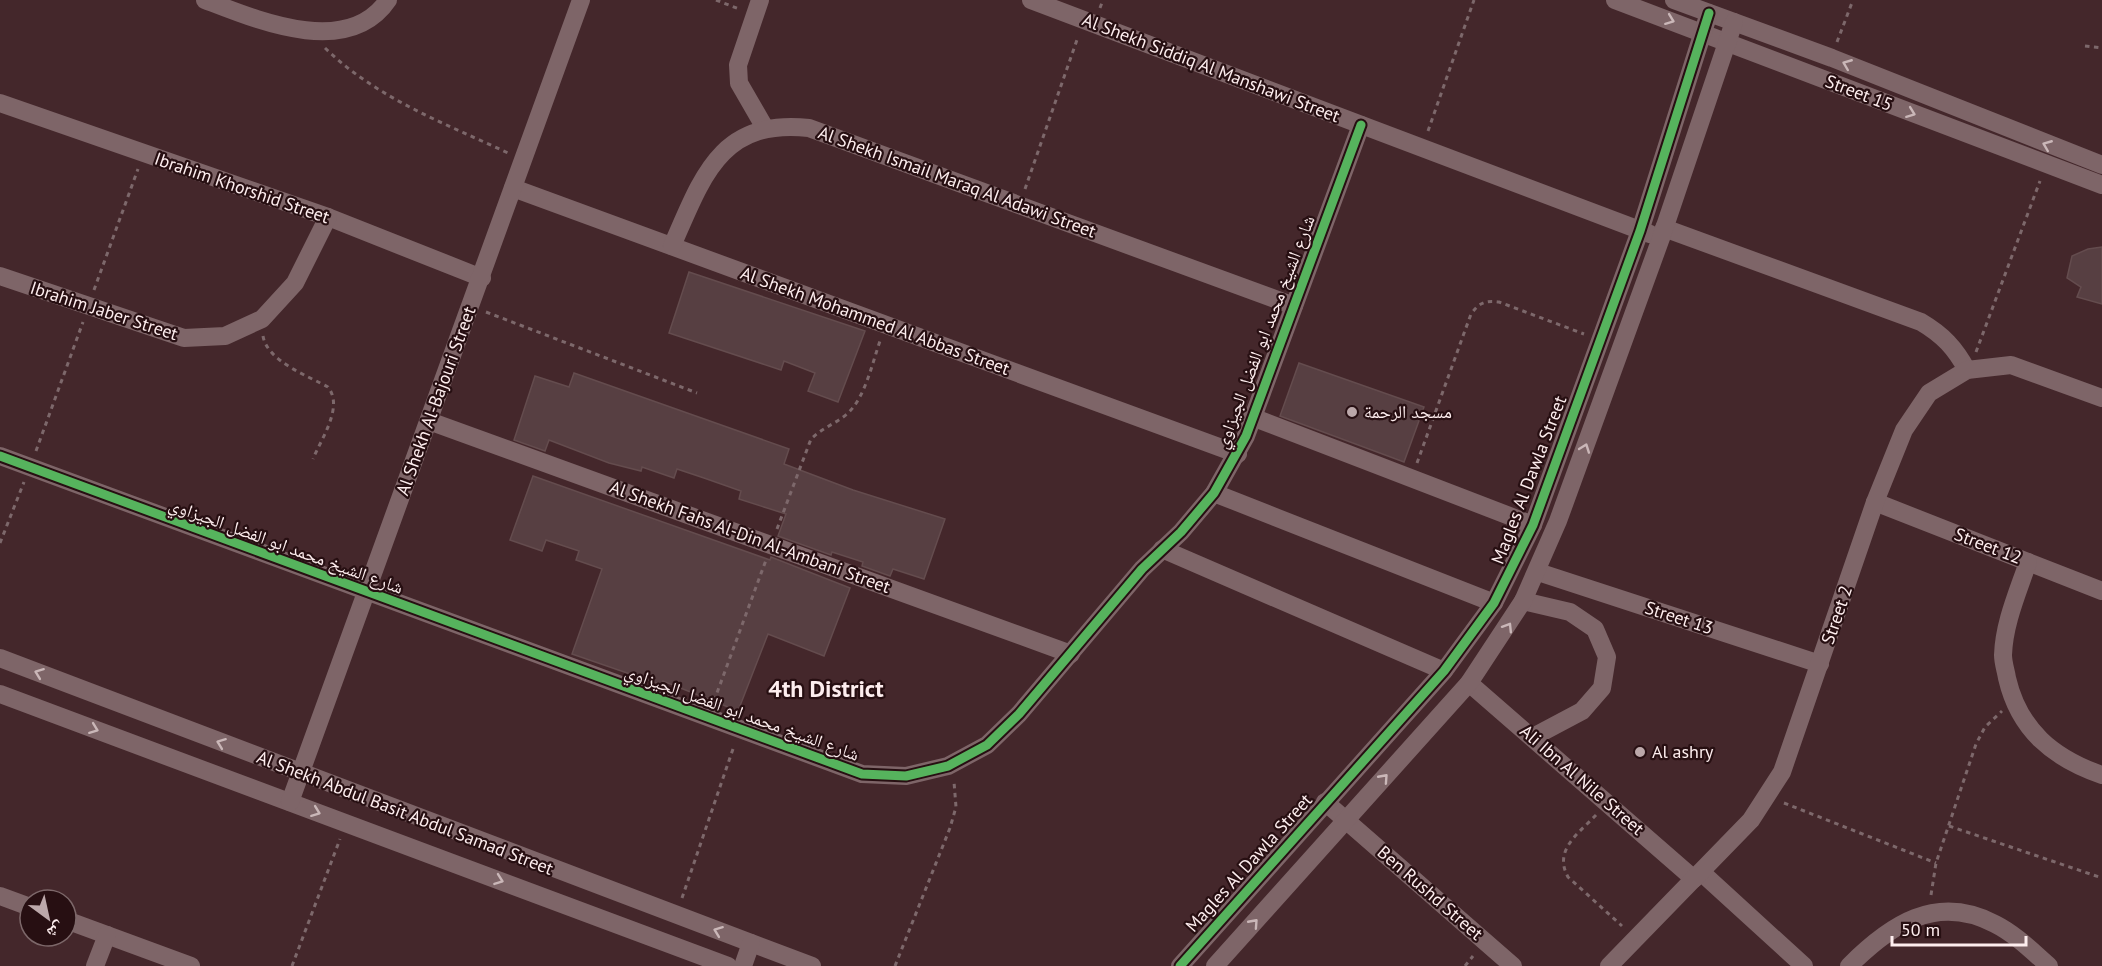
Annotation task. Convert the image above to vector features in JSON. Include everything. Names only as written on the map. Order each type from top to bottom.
[{"type":"street","points":[[205,0],[252,18],[305,30],[333,32],[360,24],[383,8],[388,0]]},
{"type":"street","name":"Al Shekh Al-Bajouri Street","points":[[290,802],[581,0]]},
{"type":"street","name":"Al Shekh Siddiq Al Manshawi Street","points":[[1031,0],[1640,231],[1663,233],[1921,322],[1940,334],[1956,350],[1967,370]]},
{"type":"street","name":"Street 15","points":[[1615,0],[2102,185]]},
{"type":"street","name":"Street 15","points":[[1674,0],[1832,58],[2102,165]]},
{"type":"street","points":[[757,8],[738,65],[739,83],[765,128]]},
{"type":"street","name":"Magles Al Dawla Street","points":[[1180,966],[1444,671],[1494,603],[1535,519],[1640,231],[1708,13]]},
{"type":"street","points":[[1215,966],[1469,683],[1523,601],[1538,572],[1558,521],[1663,233],[1734,22]]},
{"type":"street","name":"Ibrahim Khorshid Street","points":[[0,103],[328,217],[482,278]]},
{"type":"street","name":"شارع الشيخ محمد ابو الفضل الجيزاوي","points":[[0,456],[366,594],[862,774],[906,776],[948,766],[987,745],[1019,714],[1162,549],[1199,513],[1214,493],[1238,454],[1361,125]]},
{"type":"street","name":"Al Shekh Ismail Maraq Al Adawi Street","points":[[672,246],[702,177],[718,155],[740,138],[765,128],[787,126],[809,128],[1294,306]]},
{"type":"street","name":"Al Shekh Mohammed Al Abbas Street","points":[[513,188],[1238,454]]},
{"type":"street","name":"Ibrahim Jaber Street","points":[[0,276],[184,338],[225,336],[262,319],[295,283],[328,217]]},
{"type":"street","name":"Street 2","points":[[1609,966],[1751,820],[1768,797],[1793,745],[1875,502],[1904,430],[1929,393],[1967,370],[2012,365],[2102,399]]},
{"type":"street","points":[[1252,417],[1411,478],[1535,519],[1558,521]]},
{"type":"street","name":"Al Shekh Fahs Al-Din Al-Ambani Street","points":[[429,421],[1071,654]]},
{"type":"street","points":[[1214,493],[1494,603]]},
{"type":"street","name":"Street 12","points":[[1875,502],[2102,591]]},
{"type":"street","points":[[1162,549],[1444,671]]},
{"type":"street","points":[[2028,562],[2011,609],[2003,657],[2013,703],[2040,742],[2080,768],[2102,775]]},
{"type":"street","name":"Street 13","points":[[1538,572],[1820,664]]},
{"type":"street","points":[[1523,601],[1570,612],[1595,629],[1607,657],[1602,688],[1582,711],[1533,737]]},
{"type":"street","name":"Al Shekh Abdul Basit Abdul Samad Street","points":[[0,658],[812,966]]},
{"type":"street","name":"Ali Ibn Al Nile Street","points":[[1469,683],[1607,802],[1804,966]]},
{"type":"street","name":"Al Shekh Abdul Basit Abdul Samad Street","points":[[0,694],[728,966]]},
{"type":"street","name":"Ben Rushd Street","points":[[1325,802],[1513,966]]},
{"type":"street","points":[[0,896],[18,903]]},
{"type":"street","points":[[1849,966],[1877,938],[1903,921],[1934,913],[1965,914],[1995,923],[2049,966]]},
{"type":"street","points":[[78,924],[191,966]]},
{"type":"street","points":[[95,966],[107,935]]},
{"type":"street","points":[[743,966],[752,944]]},
{"type":"path","points":[[716,0],[757,8]]},
{"type":"path","points":[[1422,148],[1474,0]]},
{"type":"path","points":[[1832,58],[1853,0]]},
{"type":"path","points":[[1019,205],[1084,20]]},
{"type":"path","points":[[305,30],[339,62],[376,89],[416,111],[524,159]]},
{"type":"path","points":[[2085,46],[2102,48]]},
{"type":"path","points":[[1967,370],[1988,327],[2046,165]]},
{"type":"path","points":[[1411,478],[1471,314],[1477,305],[1488,300],[1499,302],[1600,340]]},
{"type":"path","points":[[470,306],[698,393]]},
{"type":"path","points":[[262,319],[263,341],[272,352],[282,361],[328,387],[335,400],[335,407],[313,459]]},
{"type":"path","points":[[708,718],[812,438],[818,431],[839,420],[858,401],[886,325]]},
{"type":"path","points":[[0,543],[30,468]]},
{"type":"path","points":[[1934,913],[1931,888],[1936,863],[1976,744],[1985,727],[2013,703]]},
{"type":"path","points":[[676,915],[740,730]]},
{"type":"path","points":[[895,966],[950,828],[955,796],[948,766]]},
{"type":"path","points":[[1768,797],[1936,863]]},
{"type":"path","points":[[1607,802],[1566,846],[1562,856],[1563,867],[1568,877],[1635,938]]},
{"type":"path","points":[[292,966],[346,823]]},
{"type":"path","points":[[1949,826],[2102,878]]},
{"type":"building","points":[[2102,247],[2102,304],[2077,297],[2081,287],[2067,278],[2072,256],[2088,249]]},
{"type":"building","points":[[689,272],[865,331],[838,402],[808,391],[815,373],[784,361],[781,370],[669,333]]},
{"type":"building","name":"مسجد الرحمة","points":[[1299,363],[1424,407],[1404,462],[1280,416]]},
{"type":"building","points":[[574,373],[789,449],[784,464],[853,490],[945,519],[924,579],[893,569],[890,576],[862,566],[863,562],[832,552],[831,555],[778,536],[786,514],[739,499],[741,491],[704,478],[677,469],[674,478],[642,467],[641,471],[609,463],[549,440],[545,451],[514,440],[535,376],[569,387]]},
{"type":"building","points":[[533,476],[770,560],[771,557],[850,588],[824,656],[768,634],[738,711],[663,681],[662,685],[572,654],[602,569],[576,560],[579,551],[546,540],[542,551],[510,540]]},
{"type":"cycle path","points":[[1180,966],[1444,671],[1494,603],[1533,525],[1640,231],[1709,13]]},
{"type":"cycle path","points":[[0,456],[862,774],[906,776],[948,766],[987,745],[1019,714],[1142,569],[1181,532],[1214,493],[1246,436],[1361,125]]},
{"type":"place","name":"مسجد الرحمة","points":[[1352,412]]},
{"type":"place","name":"Al ashry","points":[[1640,752]]},
{"type":"district","name":"4th District","points":[[826,689]]}]
